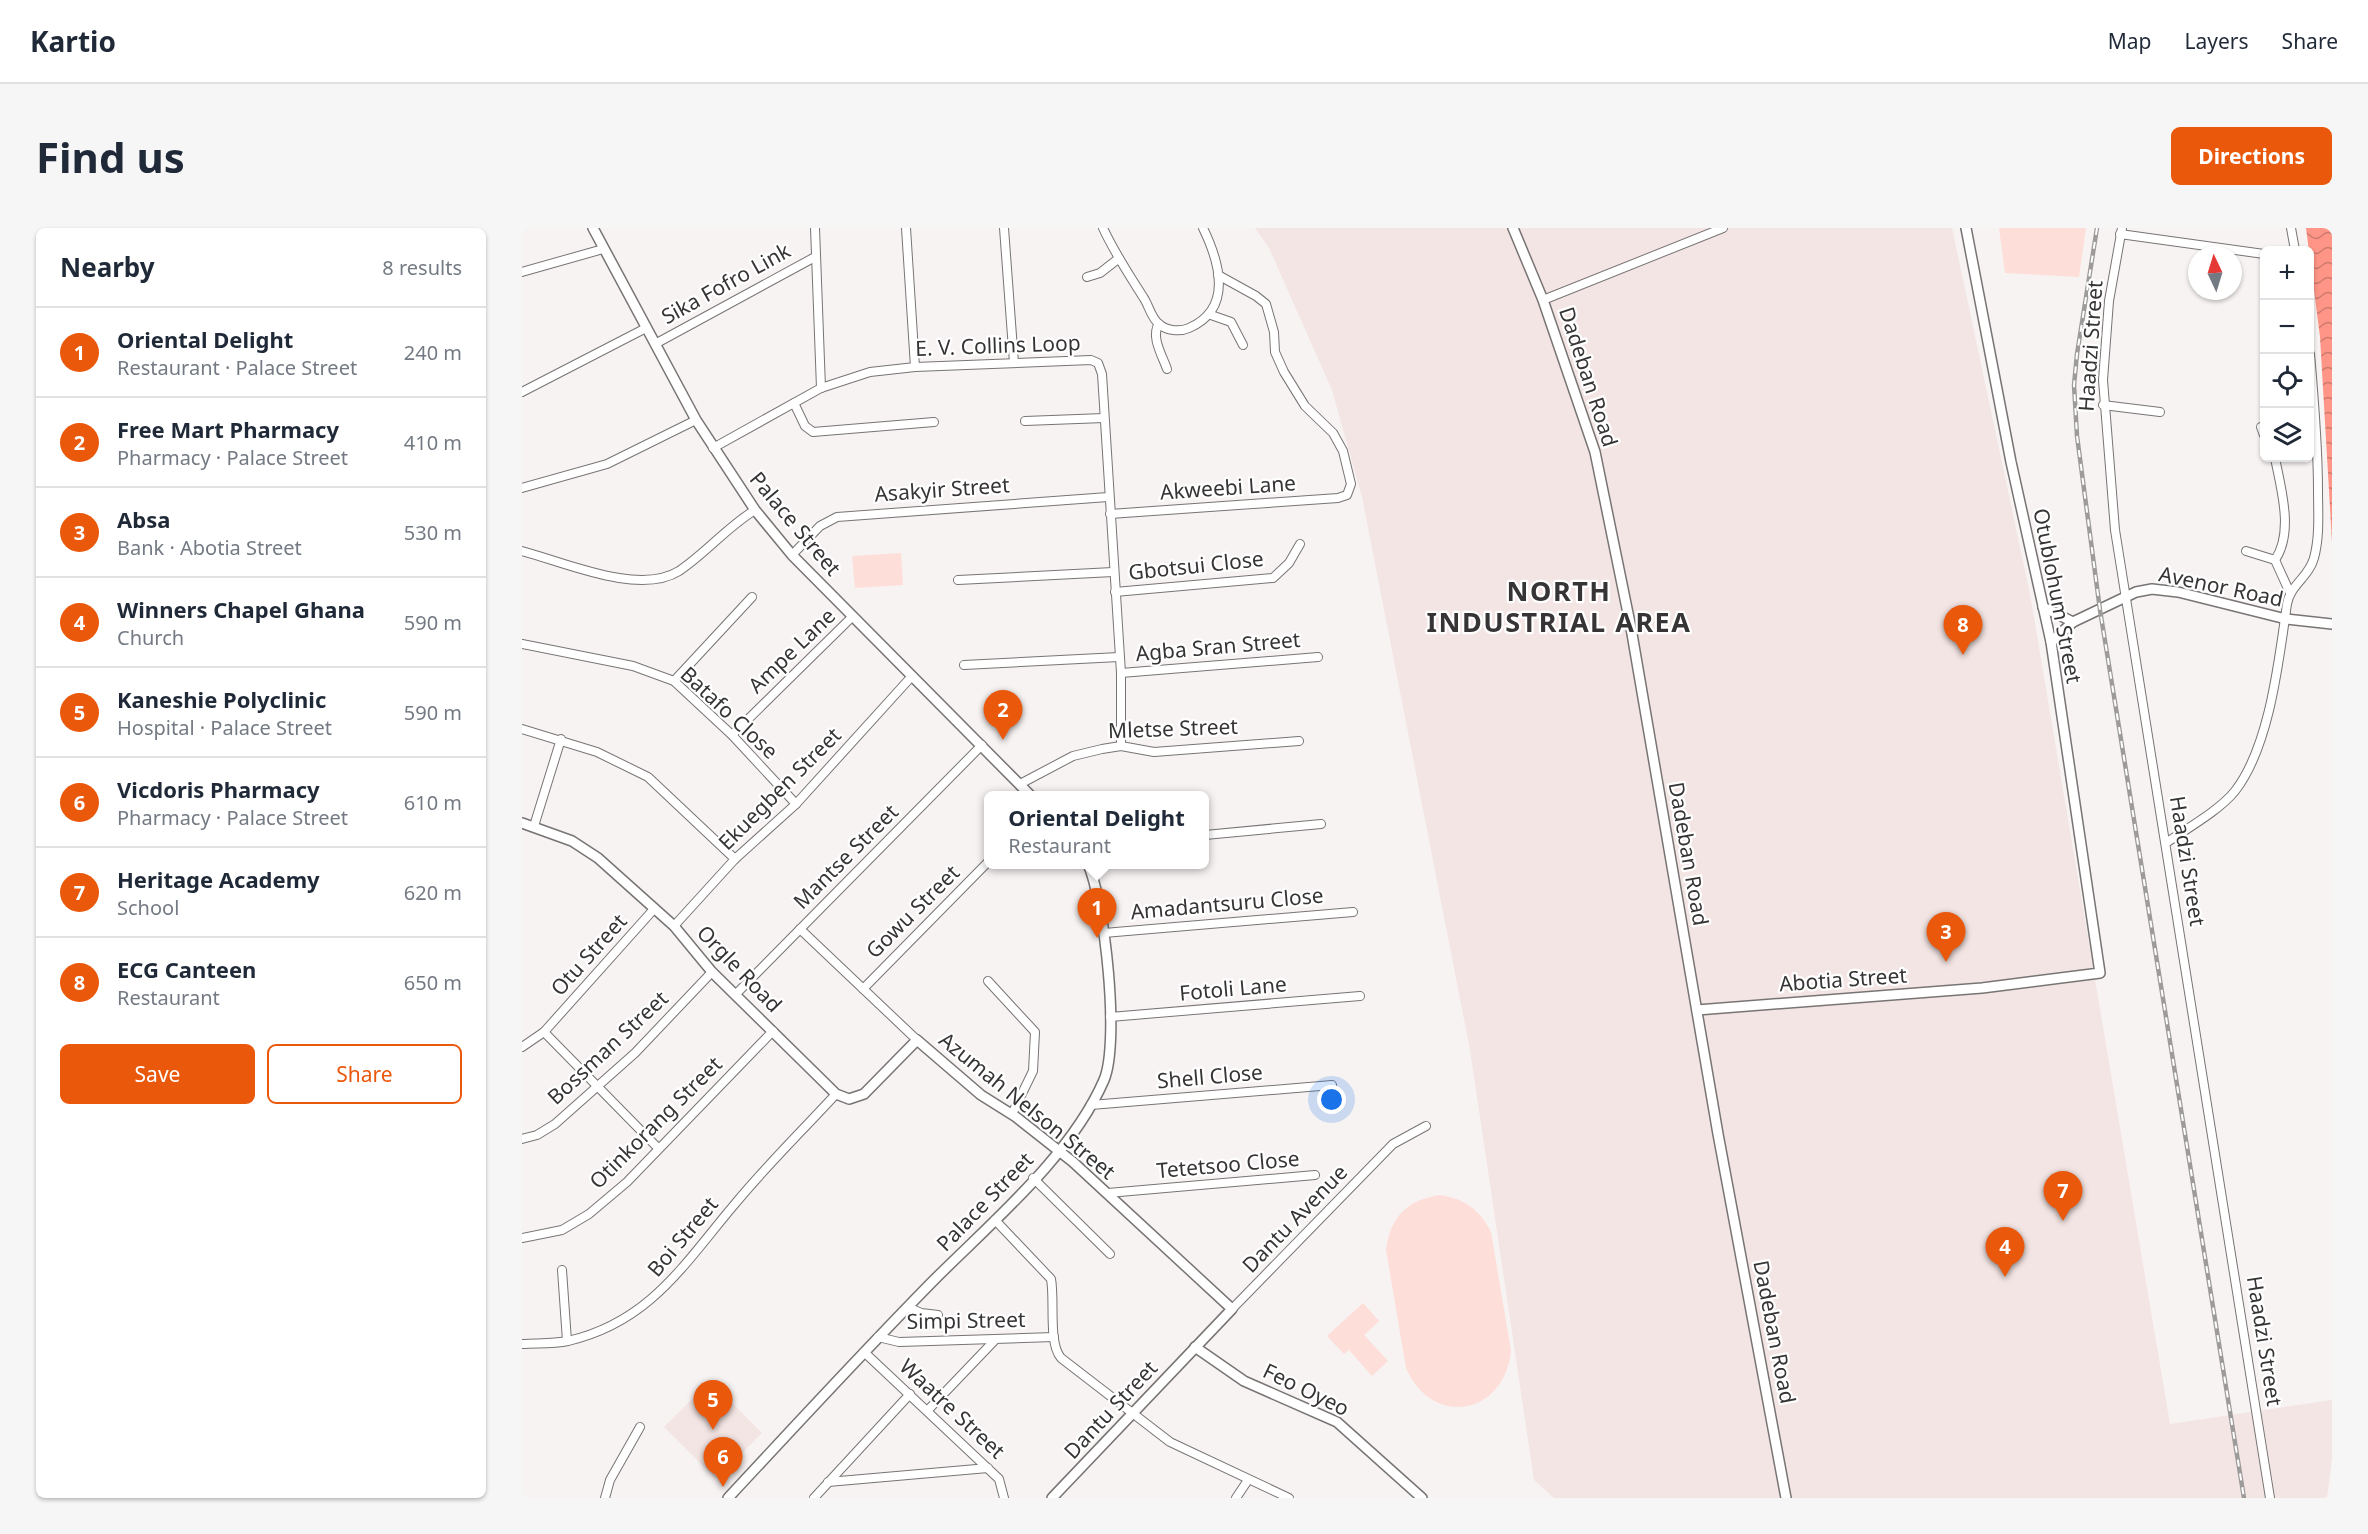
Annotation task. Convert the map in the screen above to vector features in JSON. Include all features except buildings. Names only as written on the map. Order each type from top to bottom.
[{"type":"street","points":[[815,228],[821,388]]},
{"type":"street","points":[[906,228],[915,367]]},
{"type":"street","points":[[1005,228],[1014,363]]},
{"type":"street","points":[[1103,228],[1118,259],[1159,324],[1172,330],[1184,330],[1211,315],[1218,292],[1215,257],[1203,228]]},
{"type":"street","name":"Dadeban Road","points":[[1514,228],[1543,300],[1595,452],[1631,628],[1696,1010],[1786,1498]]},
{"type":"street","points":[[1543,300],[1724,228]]},
{"type":"street","name":"Otublohum Street","points":[[1966,228],[2011,462],[2051,642],[2100,973]]},
{"type":"street","points":[[2291,228],[2294,246]]},
{"type":"street","name":"Palace Street","points":[[596,229],[603,249],[696,420],[755,510],[792,555],[852,617],[1027,791]]},
{"type":"street","points":[[2121,231],[2260,253]]},
{"type":"street","name":"Haadzi Street","points":[[2121,231],[2109,301],[2103,405],[2115,530],[2270,1498]]},
{"type":"street","points":[[522,272],[603,249]]},
{"type":"street","name":"Sika Fofro Link","points":[[655,344],[815,257]]},
{"type":"street","points":[[1087,277],[1100,273],[1118,259]]},
{"type":"street","name":"Akweebi Lane","points":[[1110,514],[1338,498],[1347,495],[1351,484],[1338,441],[1305,406],[1284,372],[1275,352],[1274,332],[1266,304],[1218,275]]},
{"type":"street","points":[[1211,315],[1231,322],[1243,345]]},
{"type":"street","points":[[1159,324],[1156,328],[1156,339],[1167,369]]},
{"type":"street","points":[[522,392],[646,328]]},
{"type":"street","name":"E. V. Collins Loop","points":[[713,448],[821,388],[870,372],[915,367],[1014,363],[1091,360],[1098,363],[1102,374],[1108,497],[1121,673],[1121,746]]},
{"type":"street","points":[[2166,843],[2227,799],[2241,782],[2250,764],[2268,712],[2281,654],[2290,593],[2311,567],[2318,531],[2318,449],[2314,402]]},
{"type":"street","points":[[794,403],[804,426],[813,432],[934,422]]},
{"type":"street","points":[[2103,405],[2160,412]]},
{"type":"street","points":[[1025,421],[1104,418]]},
{"type":"street","points":[[522,488],[607,464],[696,420]]},
{"type":"street","points":[[2275,560],[2283,549],[2284,525],[2282,495],[2276,462]]},
{"type":"street","name":"Asakyir Street","points":[[792,555],[820,526],[837,517],[1108,497]]},
{"type":"street","points":[[522,551],[624,579],[657,580],[680,570],[755,510]]},
{"type":"street","name":"Gbotsui Close","points":[[1115,592],[1273,578],[1289,563],[1300,544]]},
{"type":"street","points":[[2246,550],[2275,560],[2290,593]]},
{"type":"street","points":[[958,580],[1113,572]]},
{"type":"street","name":"Avenor Road","points":[[2051,642],[2073,622],[2142,590],[2164,590],[2286,619],[2332,624]]},
{"type":"street","points":[[674,681],[752,597]]},
{"type":"street","points":[[2043,607],[2073,622]]},
{"type":"street","name":"Ampe Lane","points":[[732,735],[852,617]]},
{"type":"street","name":"Batafo Close","points":[[522,644],[633,666],[674,681],[732,735],[796,804]]},
{"type":"street","points":[[964,665],[1119,657]]},
{"type":"street","name":"Agba Sran Street","points":[[1121,673],[1318,657]]},
{"type":"street","name":"Ekuegben Street","points":[[674,926],[735,859],[796,804],[912,676]]},
{"type":"street","points":[[522,729],[561,739],[622,762],[648,777],[735,859]]},
{"type":"street","points":[[534,826],[561,739]]},
{"type":"street","name":"Mletse Street","points":[[1020,784],[1073,756],[1121,746],[1154,752],[1299,741]]},
{"type":"street","name":"Mantse Street","points":[[735,995],[982,745]]},
{"type":"street","name":"Orgle Road","points":[[522,823],[572,841],[598,858],[674,926],[712,972],[836,1094]]},
{"type":"street","points":[[1209,835],[1321,824]]},
{"type":"street","name":"Gowu Street","points":[[863,989],[984,866]]},
{"type":"street","name":"Palace Street","points":[[728,1498],[878,1337],[995,1220],[1060,1150],[1091,1105],[1107,1070],[1110,1017],[1104,933],[1095,883],[1090,869]]},
{"type":"street","name":"Otu Street","points":[[522,1047],[544,1032],[654,909]]},
{"type":"street","name":"Amadantsuru Close","points":[[1104,933],[1353,912]]},
{"type":"street","name":"Azumah Nelson Street","points":[[800,929],[916,1040],[981,1095],[1012,1114],[1060,1150],[1232,1309]]},
{"type":"street","name":"Bossman Street","points":[[522,1139],[537,1136],[555,1124],[597,1084],[635,1053],[712,972]]},
{"type":"street","name":"Abotia Street","points":[[1696,1010],[1982,988],[2100,973]]},
{"type":"street","points":[[988,981],[1035,1032],[1032,1071],[1012,1114]]},
{"type":"street","name":"Fotoli Lane","points":[[1110,1017],[1360,996]]},
{"type":"street","name":"Otinkorang Street","points":[[522,1238],[562,1230],[588,1214],[627,1182],[773,1031]]},
{"type":"street","points":[[544,1032],[658,1148]]},
{"type":"street","points":[[836,1094],[849,1099],[864,1094],[916,1040]]},
{"type":"street","name":"Shell Close","points":[[1091,1105],[1332,1085]]},
{"type":"street","name":"Boi Street","points":[[522,1344],[567,1341],[608,1326],[638,1310],[666,1288],[735,1204],[836,1094]]},
{"type":"street","name":"Dantu Avenue","points":[[1195,1347],[1393,1144],[1426,1126]]},
{"type":"street","name":"Tetetsoo Close","points":[[1108,1193],[1315,1175]]},
{"type":"street","points":[[1033,1178],[1110,1254]]},
{"type":"street","points":[[995,1220],[1050,1277],[1054,1337],[1057,1352],[1061,1358],[1134,1415],[1190,1453],[1248,1480],[1279,1491],[1289,1498]]},
{"type":"street","points":[[562,1270],[567,1341]]},
{"type":"street","points":[[908,1307],[921,1313],[938,1315]]},
{"type":"street","name":"Simpi Street","points":[[878,1337],[899,1342],[1054,1337]]},
{"type":"street","points":[[928,1410],[995,1340]]},
{"type":"street","name":"Dantu Street","points":[[1052,1498],[1134,1415],[1195,1347]]},
{"type":"street","name":"Feo Oyeo","points":[[1195,1347],[1244,1381],[1337,1422],[1422,1498]]},
{"type":"street","name":"Waatre Street","points":[[864,1352],[988,1468],[1001,1482],[1004,1498]]},
{"type":"street","points":[[814,1498],[910,1394]]},
{"type":"street","points":[[605,1498],[610,1480],[640,1427]]},
{"type":"street","points":[[828,1482],[988,1468]]},
{"type":"street","points":[[1236,1498],[1248,1480]]},
{"type":"shaded area","points":[[1255,228],[1952,228],[2030,594],[2170,1424],[2332,1400],[2332,1458],[2327,1498],[1554,1498],[1534,1480],[1470,1050],[1362,497],[1332,390],[1269,248]]},
{"type":"shaded area","points":[[1999,228],[2086,228],[2079,277],[2005,273]]},
{"type":"shaded area","points":[[901,553],[903,585],[855,588],[852,556]]},
{"type":"shaded area","points":[[1440,1195],[1457,1199],[1470,1206],[1491,1232],[1511,1351],[1506,1373],[1495,1390],[1482,1401],[1466,1406],[1449,1406],[1432,1400],[1418,1387],[1406,1368],[1386,1250],[1391,1228],[1402,1212],[1418,1201]]},
{"type":"shaded area","points":[[1363,1303],[1379,1321],[1364,1335],[1388,1361],[1372,1376],[1349,1350],[1344,1354],[1327,1336]]},
{"type":"shaded area","points":[[710,1381],[762,1433],[716,1479],[664,1427]]},
{"type":"water","points":[[2306,228],[2332,228],[2332,542],[2320,337],[2314,290],[2314,246],[2308,246]]},
{"type":"railway","points":[[2097,228],[2074,385],[2077,436],[2100,610],[2244,1498]]},
{"type":"place","name":"ECG Canteen","points":[[1963,655]]},
{"type":"place","name":"Free Mart Pharmacy","points":[[1003,740]]},
{"type":"place","name":"Oriental Delight","points":[[1097,938]]},
{"type":"place","name":"Absa","points":[[1946,962]]},
{"type":"place","name":"Heritage Academy","points":[[2063,1221]]},
{"type":"place","name":"Winners Chapel Ghana","points":[[2005,1277]]},
{"type":"place","name":"Kaneshie Polyclinic","points":[[713,1430]]},
{"type":"place","name":"Vicdoris Pharmacy","points":[[723,1487]]},
{"type":"district","name":"NORTH INDUSTRIAL AREA","points":[[1559,608]]}]
